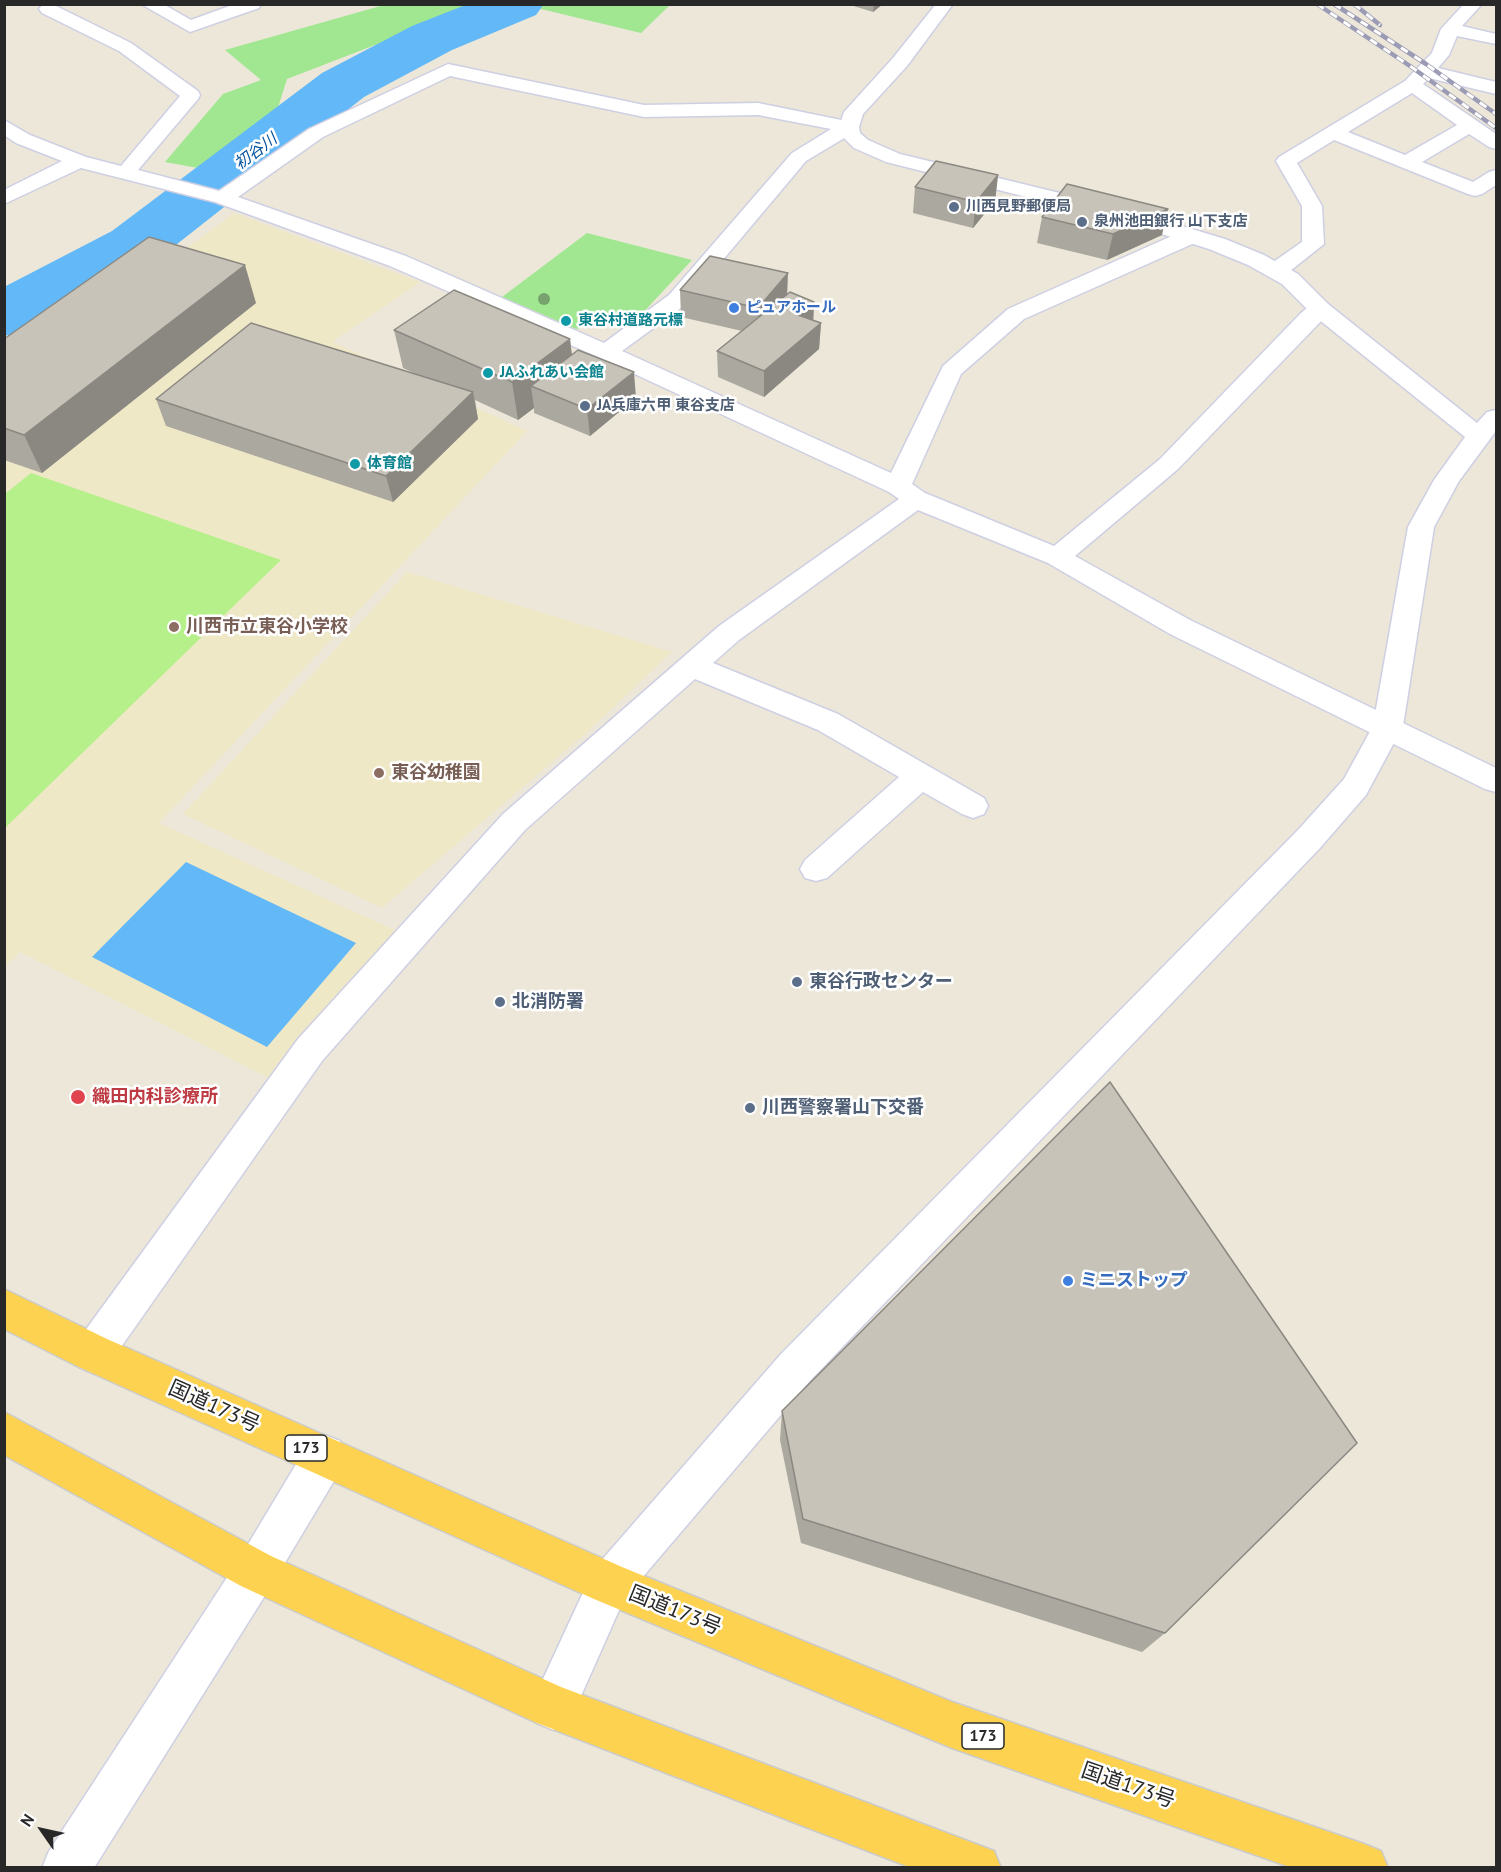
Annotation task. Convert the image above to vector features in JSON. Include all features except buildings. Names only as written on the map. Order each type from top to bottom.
[{"type":"highway","name":"国道173号","points":[[4,1308],[93,1353],[609,1584],[952,1725],[1364,1868]]},
{"type":"highway","points":[[4,1432],[256,1571],[553,1707],[977,1868]]},
{"type":"street","points":[[149,4],[190,27],[253,4]]},
{"type":"street","points":[[553,1707],[609,1584],[795,1368],[1309,839],[1355,787],[1388,726],[1421,527],[1447,480],[1487,427],[1320,309],[1301,289],[1277,270],[1237,252],[1108,210],[884,155],[861,144],[851,135],[849,126],[854,112],[900,62],[945,4]]},
{"type":"street","points":[[1277,270],[1312,244],[1312,206],[1286,161],[1418,78],[1440,55],[1450,29],[1474,4]]},
{"type":"street","points":[[48,9],[125,47],[191,95],[126,172]]},
{"type":"street","points":[[1450,29],[1497,39]]},
{"type":"street","points":[[222,198],[316,133],[448,70],[644,111],[759,109],[849,126]]},
{"type":"street","points":[[1418,78],[1497,88]]},
{"type":"street","points":[[1418,78],[1470,125],[1497,143]]},
{"type":"street","points":[[1407,162],[1470,125]]},
{"type":"street","points":[[4,126],[23,139],[79,161],[222,198],[398,261],[606,352],[907,492],[1057,557],[1180,627],[1388,726],[1497,781]]},
{"type":"street","points":[[606,352],[677,300],[799,158],[849,126]]},
{"type":"street","points":[[1333,133],[1475,190],[1497,176]]},
{"type":"street","points":[[4,198],[79,161]]},
{"type":"street","points":[[93,1353],[310,1050],[514,822],[729,633],[907,492],[951,372],[1016,314],[1191,236]]},
{"type":"street","points":[[1057,557],[1169,464],[1320,309]]},
{"type":"street","points":[[692,666],[828,722],[973,806]]},
{"type":"street","points":[[816,869],[921,776]]},
{"type":"street","points":[[66,1868],[256,1571],[325,1456]]},
{"type":"shaded area","name":"川西市立東谷小学校","points":[[234,213],[420,282],[332,342],[527,431],[159,823],[399,932],[273,1080],[20,952],[5,967],[5,383]]},
{"type":"shaded area","name":"東谷幼稚園","points":[[407,572],[672,652],[586,733],[382,908],[183,814]]},
{"type":"green space","points":[[384,5],[670,5],[641,33],[541,9],[440,44],[375,45],[287,79],[276,114],[209,170],[165,162],[223,94],[261,80],[225,50]]},
{"type":"green space","points":[[587,233],[692,260],[638,318],[576,329],[502,297]]},
{"type":"green space","points":[[31,473],[281,560],[5,828],[5,494]]},
{"type":"water","points":[[186,862],[356,943],[267,1047],[92,957]]},
{"type":"waterway","name":"初谷川","points":[[4,315],[135,245],[343,85],[432,38],[517,4]]},
{"type":"railway","points":[[1317,4],[1410,66],[1496,128]]},
{"type":"railway","points":[[1334,4],[1426,64],[1496,114]]},
{"type":"railway","points":[[1354,4],[1380,25]]},
{"type":"place","name":"川西見野郵便局","points":[[954,207]]},
{"type":"place","name":"泉州池田銀行 山下支店","points":[[1082,222]]},
{"type":"place","name":"ピュアホール","points":[[734,308]]},
{"type":"place","name":"東谷村道路元標","points":[[566,321]]},
{"type":"place","name":"JAふれあい会館","points":[[488,373]]},
{"type":"place","name":"JA兵庫六甲 東谷支店","points":[[585,406]]},
{"type":"place","name":"体育館","points":[[355,464]]},
{"type":"place","name":"川西市立東谷小学校","points":[[174,627]]},
{"type":"place","name":"東谷幼稚園","points":[[379,773]]},
{"type":"place","name":"東谷行政センター","points":[[797,982]]},
{"type":"place","name":"北消防署","points":[[500,1002]]},
{"type":"place","name":"織田内科診療所","points":[[78,1097]]},
{"type":"place","name":"川西警察署山下交番","points":[[750,1108]]},
{"type":"place","name":"ミニストップ","points":[[1068,1281]]}]
